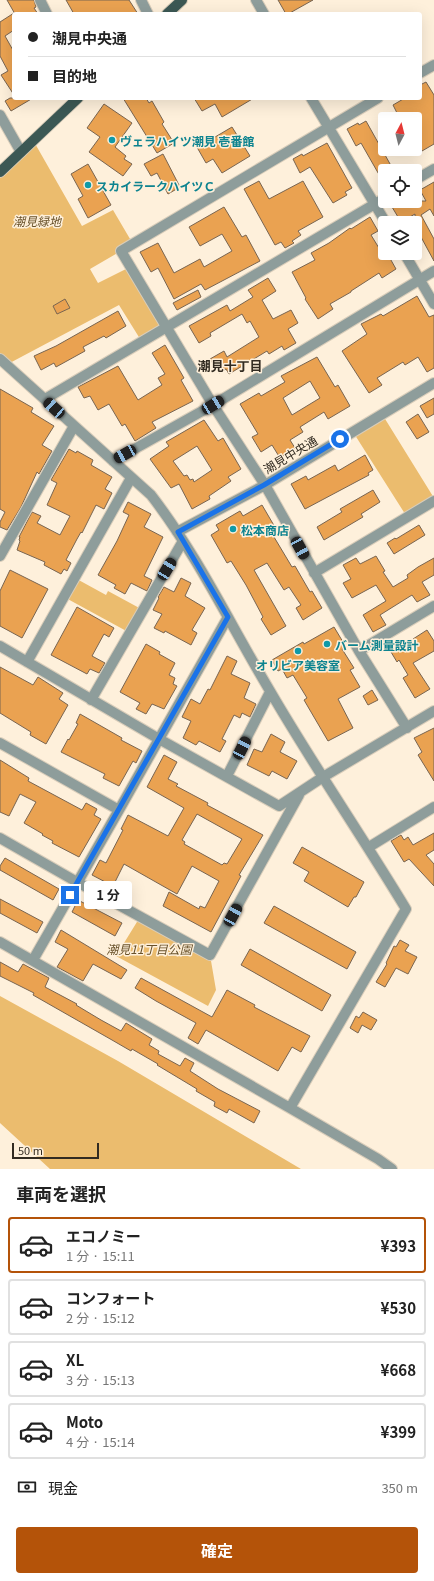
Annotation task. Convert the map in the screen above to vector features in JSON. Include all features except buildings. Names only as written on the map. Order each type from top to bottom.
[{"type":"main road","points":[[169,12],[182,0]]},
{"type":"main road","points":[[0,172],[76,100]]},
{"type":"street","points":[[40,0],[46,12]]},
{"type":"street","points":[[141,0],[147,12]]},
{"type":"street","points":[[256,0],[263,12]]},
{"type":"street","points":[[422,72],[434,64]]},
{"type":"street","points":[[312,100],[382,216]]},
{"type":"street","points":[[375,100],[121,251],[213,405],[264,485],[359,651],[407,728]]},
{"type":"street","points":[[0,115],[21,152]]},
{"type":"street","points":[[422,176],[434,169]]},
{"type":"street","points":[[45,399],[378,202]]},
{"type":"street","points":[[408,260],[434,304]]},
{"type":"street","points":[[112,461],[213,405],[434,271]]},
{"type":"street","points":[[0,359],[151,495],[180,537],[228,617],[270,692],[369,847],[406,909],[290,1108]]},
{"type":"street","name":"潮見中央通","points":[[180,537],[434,383]]},
{"type":"street","points":[[0,556],[74,426]]},
{"type":"street","points":[[27,662],[131,478]]},
{"type":"street","points":[[314,573],[434,501]]},
{"type":"street","points":[[91,700],[180,537]]},
{"type":"street","points":[[359,651],[434,606]]},
{"type":"street","points":[[32,960],[228,617]]},
{"type":"street","points":[[0,646],[159,739],[279,806],[323,777],[434,711]]},
{"type":"street","points":[[227,776],[270,692]]},
{"type":"street","points":[[0,743],[119,810]]},
{"type":"street","points":[[0,838],[210,955],[300,793]]},
{"type":"street","points":[[369,847],[434,807]]},
{"type":"street","points":[[0,942],[290,1108],[378,1159],[392,1169]]},
{"type":"green space","name":"潮見緑地","points":[[33,140],[82,226],[113,210],[133,244],[90,269],[98,283],[130,267],[166,328],[142,342],[119,305],[6,365],[0,359],[0,172]]},
{"type":"green space","points":[[382,414],[434,498],[407,517],[353,432]]},
{"type":"green space","points":[[75,578],[106,595],[108,591],[143,610],[130,633],[64,597]]},
{"type":"green space","name":"潮見11丁目公園","points":[[140,917],[210,955],[216,990],[208,1006],[116,956]]},
{"type":"green space","points":[[0,996],[118,1061],[301,1169],[50,1169],[0,1123]]},
{"type":"place","name":"ヴェラハイツ潮見 壱番館","points":[[112,140]]},
{"type":"place","name":"スカイラークハイツＣ","points":[[88,185]]},
{"type":"place","name":"松本商店","points":[[233,529]]},
{"type":"place","name":"バーム測量設計","points":[[327,644]]},
{"type":"place","name":"オリビア美容室","points":[[298,651]]},
{"type":"district","name":"潮見十丁目","points":[[230,365]]},
{"type":"route","points":[[70,895],[228,617],[178,532],[264,485],[340,439]]}]
